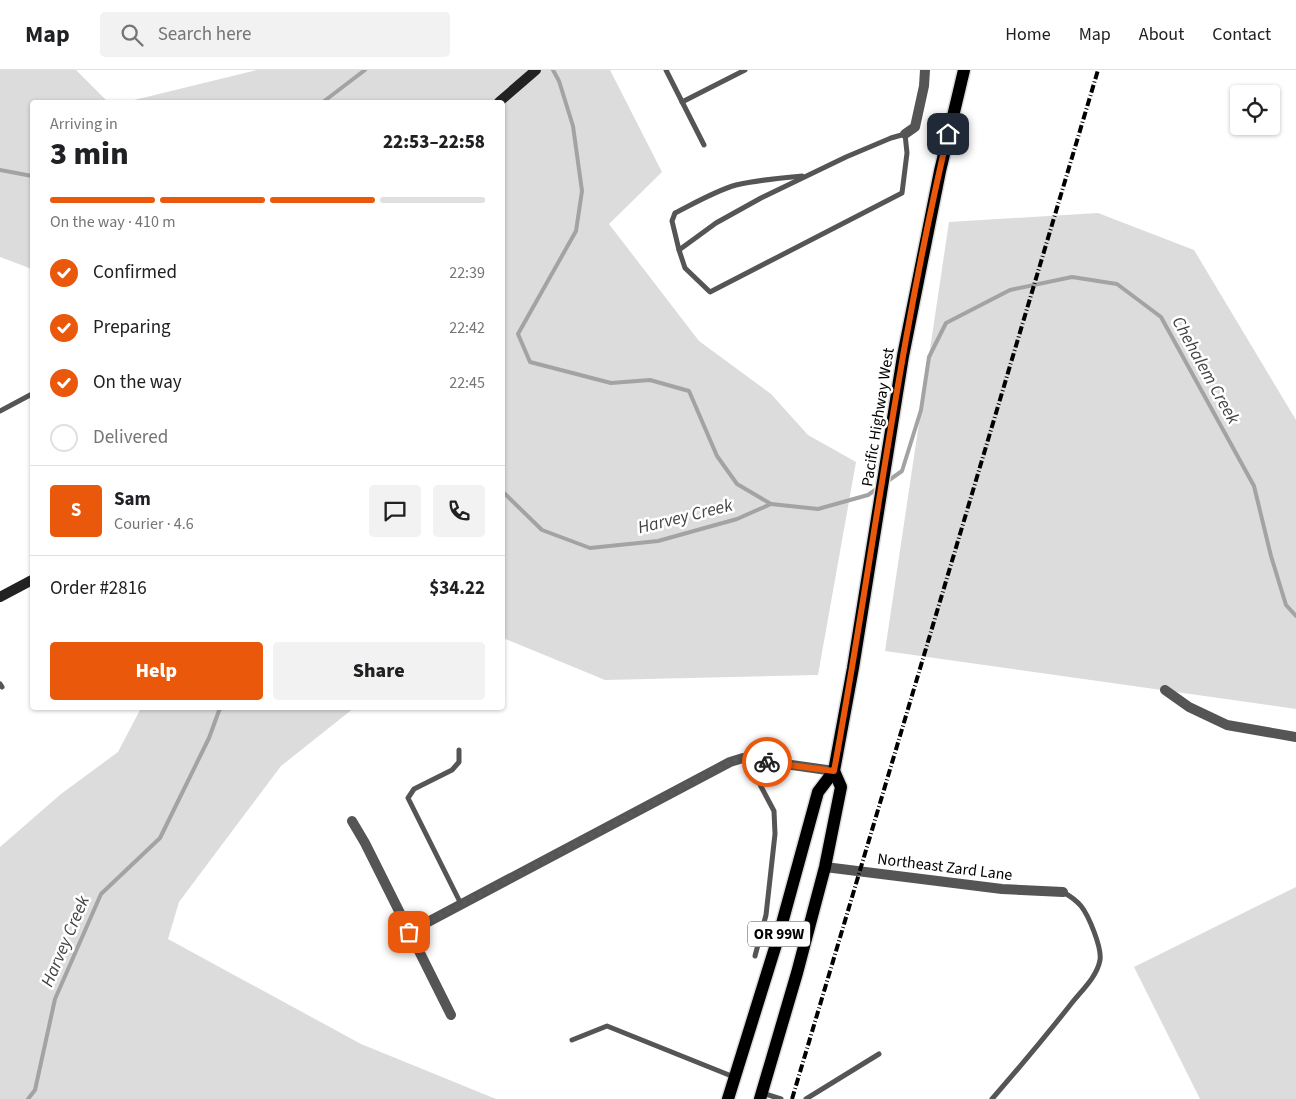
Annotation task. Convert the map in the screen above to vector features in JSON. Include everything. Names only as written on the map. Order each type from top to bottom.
[{"type":"main road","name":"Pacific Highway West","points":[[728,1099],[778,938],[818,792],[834,771],[853,668],[903,356],[940,171],[964,70]]},
{"type":"main road","name":"Pacific Highway West","points":[[761,1096],[797,973],[825,866],[841,787],[834,771]]},
{"type":"street","points":[[501,100],[536,70]]},
{"type":"street","points":[[905,134],[915,127],[924,86],[925,70]]},
{"type":"street","points":[[0,597],[30,581]]},
{"type":"street","points":[[1165,690],[1189,708],[1227,725],[1296,737]]},
{"type":"street","points":[[409,932],[730,762],[742,758],[834,771]]},
{"type":"street","points":[[352,821],[365,843],[451,1015]]},
{"type":"street","name":"Northeast Zard Lane","points":[[825,866],[1002,889],[1063,892]]},
{"type":"lane","points":[[666,70],[704,145]]},
{"type":"lane","points":[[682,102],[745,70]]},
{"type":"lane","points":[[679,250],[716,224],[760,198],[882,142],[905,134],[907,153],[902,194],[710,292],[685,268],[679,250],[672,221],[675,213],[712,194],[735,186],[771,179],[806,176]]},
{"type":"lane","points":[[0,411],[30,395]]},
{"type":"lane","points":[[459,750],[459,762],[452,770],[414,790],[408,798],[462,904]]},
{"type":"lane","points":[[755,956],[766,915],[775,834],[774,811],[756,777],[757,761]]},
{"type":"lane","points":[[992,1099],[1060,1019],[1097,969],[1100,958],[1099,948],[1089,921],[1082,907],[1072,897],[1063,892]]},
{"type":"lane","points":[[572,1040],[607,1026],[735,1078]]},
{"type":"lane","points":[[806,1099],[879,1054]]},
{"type":"lane","points":[[761,1096],[780,1099]]},
{"type":"shaded area","points":[[0,70],[76,70],[106,100],[30,100],[30,268],[0,257]]},
{"type":"shaded area","points":[[257,70],[610,70],[662,172],[609,224],[699,341],[771,394],[808,435],[856,462],[818,675],[605,680],[505,639],[505,100],[134,100]]},
{"type":"shaded area","points":[[1098,213],[1194,250],[1296,420],[1296,709],[885,651],[949,222]]},
{"type":"shaded area","points":[[140,710],[351,710],[281,766],[179,902],[168,939],[361,1044],[496,1099],[0,1099],[0,847],[61,794],[118,752]]},
{"type":"shaded area","points":[[1296,887],[1296,1099],[1200,1099],[1134,967]]},
{"type":"waterway","name":"Chehalem Creek","points":[[326,100],[365,70]]},
{"type":"waterway","name":"Chehalem Creek","points":[[553,70],[559,81],[573,126],[582,191],[576,231],[518,334],[530,362],[611,383],[650,380],[689,391],[717,456],[737,484],[771,504],[818,509],[868,495],[878,488]]},
{"type":"waterway","name":"Chehalem Creek","points":[[0,170],[30,176]]},
{"type":"waterway","name":"Chehalem Creek","points":[[885,483],[902,471],[921,410],[929,357],[946,323],[1010,290],[1072,277],[1117,284],[1161,317],[1254,486],[1271,556],[1286,605],[1296,616]]},
{"type":"waterway","name":"Harvey Creek","points":[[505,494],[542,530],[590,548],[658,541],[737,519],[771,504]]},
{"type":"waterway","name":"Harvey Creek","points":[[28,1099],[35,1090],[55,999],[101,894],[160,838],[209,738],[219,710]]},
{"type":"railway","points":[[792,1099],[1098,70]]},
{"type":"way so far","points":[[409,932],[730,762],[742,758],[767,762]]},
{"type":"route","points":[[767,762],[834,771],[853,668],[903,356],[948,134]]}]
